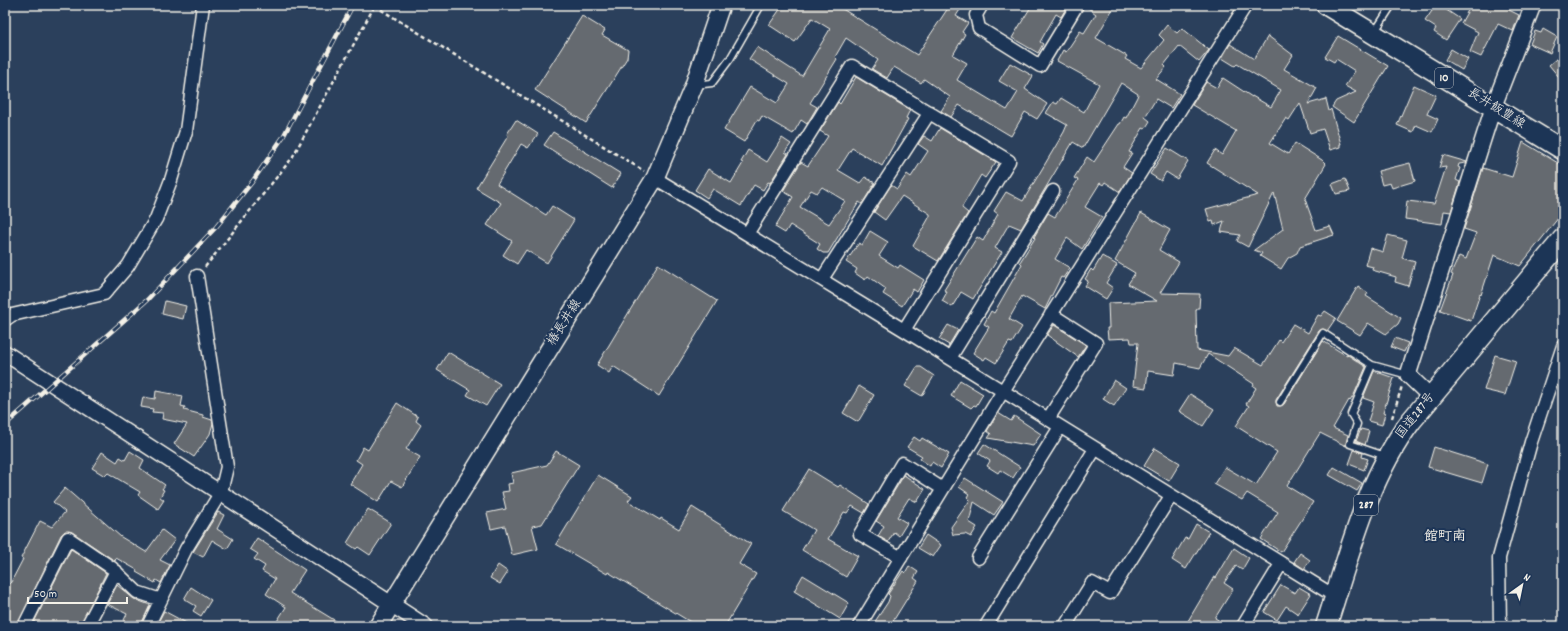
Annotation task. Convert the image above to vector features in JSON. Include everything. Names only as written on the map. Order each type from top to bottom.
[{"type":"highway","name":"国道287号","points":[[1326,626],[1369,496],[1387,456],[1400,436],[1431,396],[1563,239]]},
{"type":"main road","name":"椿長井線","points":[[378,626],[655,178],[694,85],[721,5]]},
{"type":"main road","name":"長井飯豊線","points":[[1326,5],[1563,150]]},
{"type":"street","points":[[5,320],[12,315],[104,294],[128,266],[156,219],[171,180],[184,138],[203,5]]},
{"type":"street","points":[[982,5],[976,16],[979,28],[1040,66],[1077,5]]},
{"type":"street","points":[[859,626],[1003,391],[1246,5]]},
{"type":"street","points":[[1431,396],[1405,380],[1493,108],[1533,5]]},
{"type":"street","points":[[747,234],[852,66],[930,112],[1009,161],[904,330]]},
{"type":"street","points":[[822,279],[930,112]]},
{"type":"street","points":[[655,178],[822,279],[1336,597]]},
{"type":"street","points":[[950,358],[1053,191]]},
{"type":"street","points":[[148,626],[186,549],[221,492],[227,467],[197,276]]},
{"type":"street","points":[[1048,419],[1096,343],[1051,314]]},
{"type":"street","points":[[1500,626],[1499,558],[1531,442],[1563,346]]},
{"type":"street","points":[[5,352],[425,626]]},
{"type":"street","points":[[978,558],[1060,427]]},
{"type":"street","points":[[986,626],[1095,449]]},
{"type":"street","points":[[900,558],[860,534],[902,463],[943,489]]},
{"type":"street","points":[[1065,626],[1092,583],[1110,593],[1171,496]]},
{"type":"street","points":[[24,626],[68,538],[116,571],[137,592],[161,600]]},
{"type":"street","points":[[1243,626],[1281,564]]},
{"type":"street","points":[[87,626],[116,571]]},
{"type":"lane","points":[[694,85],[712,83],[730,59],[761,5]]},
{"type":"lane","points":[[1373,34],[1392,5]]},
{"type":"lane","points":[[1280,402],[1323,333],[1372,365],[1405,380]]},
{"type":"lane","points":[[1372,365],[1351,414],[1357,424],[1350,444],[1387,456]]},
{"type":"path","points":[[197,276],[292,158],[375,5],[655,178]]},
{"type":"path","points":[[1392,420],[1405,380]]},
{"type":"building","points":[[783,5],[836,5],[917,55],[950,5],[963,5],[956,16],[968,23],[962,32],[965,34],[953,55],[967,63],[957,80],[1007,110],[1018,92],[999,81],[1010,63],[1033,76],[1025,89],[1047,104],[1037,119],[1025,112],[1011,136],[959,105],[951,117],[941,111],[950,97],[924,79],[921,83],[894,67],[887,78],[872,69],[878,60],[846,38],[835,57],[837,59],[810,103],[817,107],[807,124],[801,120],[793,134],[762,116],[759,121],[757,120],[744,142],[724,130],[750,87],[777,103],[789,84],[749,59],[757,47],[802,76],[830,29],[812,18],[795,42],[769,25]]},
{"type":"building","points":[[1032,5],[1068,5],[1061,17],[1056,14],[1040,42],[1043,44],[1038,53],[1012,38]]},
{"type":"building","points":[[1084,5],[1115,5],[1096,38],[1127,56],[1125,59],[1141,68],[1164,40],[1159,35],[1167,25],[1177,33],[1182,28],[1209,50],[1199,62],[1179,46],[1164,65],[1166,67],[1156,79],[1180,94],[1171,108],[1156,99],[1145,117],[1150,121],[1145,129],[1143,128],[1129,152],[1132,153],[1123,167],[1132,173],[1120,192],[1105,182],[1103,185],[1100,183],[1085,207],[1102,217],[1082,249],[1067,238],[1055,259],[1070,268],[1063,278],[1061,277],[1045,309],[1022,296],[1009,319],[1022,327],[1012,343],[1009,342],[996,363],[986,357],[984,360],[973,353],[989,327],[984,324],[991,311],[994,313],[1022,264],[1020,262],[1048,213],[1055,217],[1078,180],[1074,178],[1087,157],[1094,162],[1124,117],[1126,118],[1138,94],[1121,83],[1083,148],[1073,142],[1021,229],[1009,224],[995,248],[1002,252],[973,299],[961,292],[952,307],[942,301],[947,292],[944,290],[977,237],[983,241],[998,214],[994,211],[1006,192],[1023,201],[1064,132],[1067,125],[1046,113],[1053,102],[1057,104],[1061,98],[1084,112],[1099,84],[1057,61],[1063,50],[1066,52],[1080,31],[1084,33],[1096,14]]},
{"type":"building","points":[[1436,5],[1439,5],[1460,19],[1446,40],[1434,32],[1436,28],[1425,21]]},
{"type":"building","points":[[1471,5],[1511,5],[1509,10],[1519,15],[1513,31],[1498,24],[1481,57],[1470,52],[1478,32],[1461,23]]},
{"type":"building","points":[[582,16],[605,30],[602,35],[628,50],[627,58],[586,123],[535,90]]},
{"type":"building","points":[[1543,29],[1557,37],[1550,53],[1530,44],[1535,31],[1541,33]]},
{"type":"building","points":[[1268,36],[1293,55],[1284,69],[1317,88],[1308,104],[1326,99],[1329,111],[1331,109],[1341,144],[1340,147],[1330,150],[1323,129],[1310,133],[1300,103],[1289,120],[1286,118],[1270,143],[1288,154],[1295,143],[1326,164],[1305,199],[1316,230],[1330,226],[1334,235],[1300,246],[1297,253],[1288,258],[1281,269],[1260,256],[1262,253],[1254,250],[1283,229],[1274,193],[1248,247],[1237,241],[1240,235],[1221,232],[1224,221],[1214,225],[1213,221],[1210,222],[1206,209],[1258,195],[1207,163],[1215,150],[1222,155],[1236,131],[1192,105],[1206,82],[1217,88],[1223,78],[1252,97],[1271,107],[1281,90],[1237,64],[1235,66],[1222,58],[1230,44],[1254,59]]},
{"type":"building","points":[[1338,36],[1388,66],[1354,122],[1332,107],[1336,101],[1356,92],[1345,86],[1355,71],[1336,59],[1334,62],[1325,57]]},
{"type":"building","points":[[1451,49],[1468,59],[1462,70],[1445,60]]},
{"type":"building","points":[[1563,53],[1563,82],[1549,65]]},
{"type":"building","points":[[856,77],[910,110],[906,118],[908,119],[882,166],[852,148],[838,170],[860,183],[865,177],[875,183],[862,204],[859,202],[828,253],[823,253],[817,249],[820,244],[790,225],[785,233],[775,227],[793,197],[783,191],[801,162],[808,166],[828,136],[820,131],[838,102],[840,104]],"holes":[[[822,187],[845,201],[829,224],[800,207],[811,190],[817,193]]]},
{"type":"building","points":[[1414,85],[1436,95],[1427,114],[1438,119],[1432,132],[1416,125],[1413,132],[1397,125]]},
{"type":"building","points":[[516,120],[538,134],[528,148],[521,144],[497,184],[546,215],[552,206],[574,220],[547,263],[526,250],[517,264],[503,255],[512,241],[487,225],[501,203],[476,188],[508,136],[507,134]]},
{"type":"building","points":[[940,128],[996,162],[985,178],[981,175],[962,207],[968,213],[938,261],[913,246],[930,214],[902,196],[885,220],[874,212],[891,185],[897,189],[907,174],[911,177],[928,151],[918,144],[924,136],[932,141]]},
{"type":"building","points":[[553,132],[621,174],[612,188],[544,145]]},
{"type":"building","points":[[782,138],[791,144],[785,152],[788,154],[770,183],[768,182],[763,190],[754,185],[741,206],[713,189],[707,198],[695,190],[708,169],[731,183],[743,163],[741,162],[748,150],[767,162]]},
{"type":"building","points":[[1523,142],[1563,166],[1563,212],[1520,266],[1494,255],[1471,321],[1440,310],[1453,275],[1451,274],[1459,256],[1466,259],[1476,233],[1464,229],[1483,168],[1512,177]]},
{"type":"building","points":[[1167,148],[1188,161],[1177,179],[1166,172],[1161,181],[1150,174]]},
{"type":"building","points":[[1443,155],[1467,162],[1459,164],[1458,167],[1460,168],[1456,180],[1460,182],[1451,212],[1444,211],[1442,224],[1405,219],[1407,201],[1434,204],[1446,167],[1439,168]]},
{"type":"building","points":[[1410,163],[1415,181],[1392,188],[1390,183],[1382,185],[1378,171]]},
{"type":"building","points":[[1345,179],[1350,191],[1336,194],[1332,184]]},
{"type":"building","points":[[1141,213],[1170,230],[1159,250],[1179,262],[1160,293],[1200,294],[1199,308],[1196,310],[1197,350],[1228,356],[1234,348],[1263,365],[1279,340],[1281,342],[1293,324],[1308,333],[1318,315],[1321,316],[1325,311],[1336,318],[1327,331],[1323,329],[1319,331],[1276,400],[1277,406],[1284,404],[1323,341],[1366,367],[1354,395],[1350,401],[1349,400],[1333,428],[1348,435],[1346,446],[1320,433],[1287,486],[1313,502],[1281,552],[1261,539],[1278,512],[1247,493],[1242,500],[1214,484],[1225,467],[1256,485],[1277,452],[1236,426],[1249,406],[1246,404],[1256,388],[1253,386],[1254,384],[1208,354],[1200,368],[1176,363],[1174,375],[1148,371],[1146,388],[1133,386],[1138,343],[1131,343],[1130,338],[1108,339],[1108,303],[1157,301],[1128,284],[1135,273],[1115,261]]},
{"type":"building","points":[[870,231],[888,242],[879,256],[898,268],[900,265],[924,280],[917,292],[913,289],[902,306],[883,294],[886,289],[868,276],[865,280],[855,273],[857,269],[846,262],[859,243],[862,245]]},
{"type":"building","points":[[1388,235],[1407,240],[1402,258],[1415,262],[1408,286],[1395,282],[1396,277],[1372,270],[1373,267],[1365,265],[1370,248],[1383,252]]},
{"type":"building","points":[[1102,256],[1117,265],[1106,283],[1113,288],[1106,299],[1085,286],[1088,281],[1085,279],[1091,269],[1093,271]]},
{"type":"building","points":[[658,264],[717,301],[659,396],[613,366],[609,373],[597,365]]},
{"type":"building","points":[[1358,286],[1368,293],[1366,296],[1401,318],[1398,324],[1386,334],[1368,323],[1360,335],[1337,321]]},
{"type":"building","points":[[165,301],[186,306],[183,319],[162,314]]},
{"type":"building","points":[[948,325],[958,330],[949,345],[939,339]]},
{"type":"building","points":[[1054,325],[1086,345],[1078,357],[1047,335]]},
{"type":"building","points":[[1395,338],[1408,343],[1404,352],[1391,347]]},
{"type":"building","points":[[448,352],[500,384],[486,406],[467,395],[470,390],[437,370]]},
{"type":"building","points":[[1495,355],[1516,361],[1505,395],[1484,390]]},
{"type":"building","points":[[917,367],[921,367],[934,376],[922,396],[905,386]]},
{"type":"building","points":[[1374,371],[1394,378],[1383,413],[1385,414],[1382,425],[1368,421],[1374,402],[1363,398]]},
{"type":"building","points":[[960,380],[983,394],[976,406],[974,405],[971,408],[951,396]]},
{"type":"building","points":[[1114,380],[1126,388],[1114,406],[1103,399]]},
{"type":"building","points":[[859,386],[874,395],[858,422],[843,413]]},
{"type":"building","points":[[156,391],[183,396],[181,406],[185,407],[184,410],[203,415],[203,417],[212,420],[213,423],[210,434],[194,457],[174,444],[187,424],[162,419],[163,413],[152,412],[153,409],[141,407],[143,397],[155,399]]},
{"type":"building","points":[[1190,394],[1214,409],[1203,426],[1179,411]]},
{"type":"building","points":[[397,403],[418,417],[416,421],[421,425],[406,449],[420,457],[402,487],[391,481],[378,502],[350,484],[362,464],[356,460],[363,447],[368,450]]},
{"type":"building","points":[[998,413],[1011,421],[1014,416],[1041,434],[1033,446],[988,438],[991,434],[987,431]]},
{"type":"building","points":[[1361,429],[1369,431],[1365,445],[1356,441]]},
{"type":"building","points":[[914,437],[920,441],[922,438],[949,454],[941,468],[932,462],[930,466],[920,459],[922,456],[907,447]]},
{"type":"building","points":[[984,444],[1020,467],[1013,478],[1000,470],[998,473],[987,466],[990,461],[978,453]]},
{"type":"building","points":[[1434,447],[1488,464],[1482,483],[1428,467]]},
{"type":"building","points":[[1155,448],[1180,463],[1169,481],[1144,466]]},
{"type":"building","points":[[1354,450],[1363,453],[1362,457],[1368,459],[1364,470],[1349,464]]},
{"type":"building","points":[[130,451],[144,460],[140,468],[165,485],[162,489],[164,490],[160,497],[164,500],[158,509],[138,495],[140,492],[108,473],[105,476],[92,468],[102,452],[117,462],[120,457],[125,460]]},
{"type":"building","points":[[556,451],[579,465],[542,524],[532,526],[538,549],[512,555],[505,526],[491,529],[487,513],[506,509],[502,492],[509,491],[508,484],[513,483],[511,473],[547,465]]},
{"type":"building","points":[[1334,467],[1362,483],[1357,491],[1329,475]]},
{"type":"building","points":[[809,469],[838,487],[840,485],[869,504],[864,513],[852,506],[847,513],[844,512],[828,539],[858,556],[846,577],[802,550],[814,530],[783,511]]},
{"type":"building","points":[[598,475],[632,496],[628,501],[660,520],[661,518],[679,529],[692,507],[751,544],[739,564],[756,574],[725,626],[697,626],[608,572],[607,574],[556,544]]},
{"type":"building","points":[[904,475],[925,489],[917,502],[909,498],[897,517],[907,523],[899,536],[894,532],[888,542],[878,536],[884,526],[876,521]]},
{"type":"building","points":[[965,478],[1003,502],[994,515],[974,502],[969,522],[977,527],[971,537],[965,534],[953,535],[951,527],[970,500],[967,497],[969,494],[959,487]]},
{"type":"building","points":[[65,488],[121,537],[146,552],[162,530],[175,540],[160,560],[170,565],[161,583],[156,580],[155,583],[136,572],[137,570],[116,558],[115,561],[72,532],[65,531],[61,535],[17,626],[5,626],[5,582],[10,584],[23,559],[21,558],[40,521],[52,527],[65,512],[53,502]]},
{"type":"building","points":[[368,509],[391,523],[370,555],[358,547],[356,549],[347,543]]},
{"type":"building","points":[[218,512],[224,515],[217,529],[233,539],[227,549],[212,540],[203,557],[193,552]]},
{"type":"building","points":[[1196,524],[1209,532],[1186,569],[1172,560],[1185,538],[1188,539]]},
{"type":"building","points":[[926,535],[941,545],[933,557],[918,548]]},
{"type":"building","points":[[257,538],[305,570],[290,593],[344,626],[274,626],[286,607],[266,594],[275,579],[262,571],[265,566],[254,559],[258,554],[250,549]]},
{"type":"building","points":[[1234,548],[1249,558],[1242,570],[1236,566],[1224,583],[1233,589],[1215,618],[1228,626],[1185,626],[1214,577],[1216,578]]},
{"type":"building","points":[[71,549],[106,573],[80,626],[32,626]]},
{"type":"building","points":[[1300,553],[1310,560],[1304,569],[1294,562]]},
{"type":"building","points":[[498,565],[508,572],[500,584],[490,578]]},
{"type":"building","points":[[909,566],[918,572],[914,578],[918,581],[890,626],[872,626],[888,602],[890,596],[888,594],[903,571],[905,573]]},
{"type":"building","points":[[803,575],[849,603],[840,619],[794,591]]},
{"type":"building","points":[[117,585],[134,599],[150,605],[141,626],[121,626],[127,614],[107,604]]},
{"type":"building","points":[[1281,585],[1295,593],[1299,587],[1311,594],[1298,614],[1286,606],[1277,620],[1264,612]]},
{"type":"building","points":[[191,587],[211,600],[201,616],[193,611],[196,606],[184,599]]},
{"type":"building","points":[[164,611],[192,626],[156,626]]},
{"type":"railway","points":[[5,425],[147,300],[216,227],[252,182],[283,137],[353,5]]},
{"type":"district","name":"館町南","points":[[1445,537]]}]
